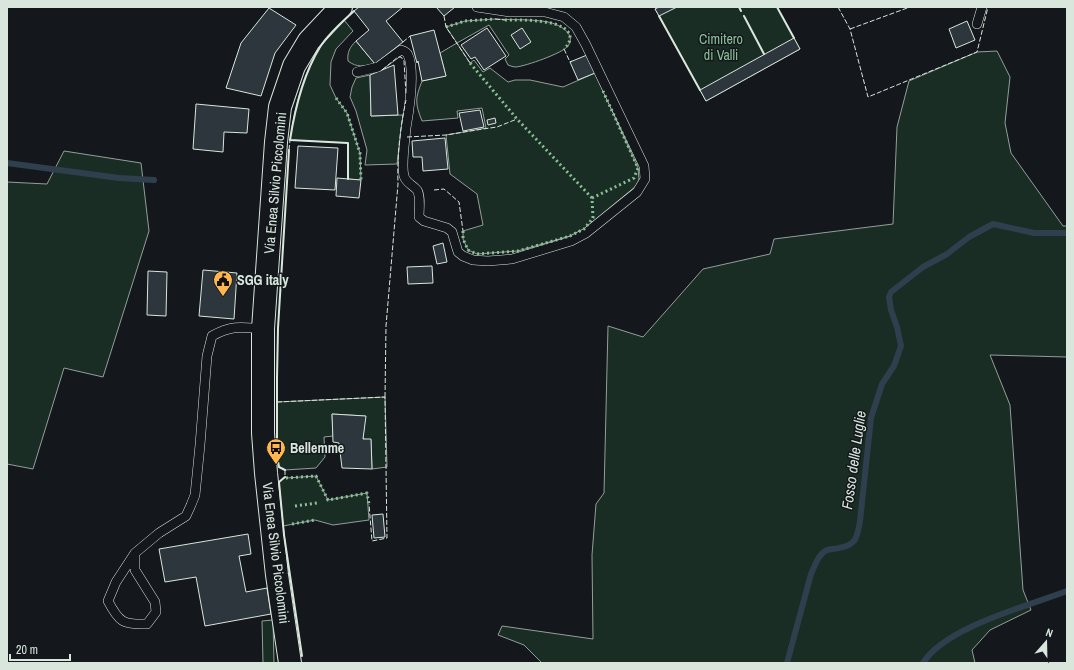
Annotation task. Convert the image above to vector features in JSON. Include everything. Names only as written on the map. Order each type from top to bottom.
[{"type":"main road","name":"Via Enea Silvio Piccolomini","points":[[290,663],[277,576],[266,473],[262,404],[264,329],[276,142],[280,107],[290,76],[300,56],[316,33],[341,7]]},
{"type":"lane","points":[[357,72],[378,67],[401,50],[408,54],[411,95],[405,137],[405,179],[416,189],[419,195],[419,217],[424,221],[447,228],[452,232],[458,252],[463,256],[473,260],[488,261],[512,259],[571,241],[586,233],[637,192],[645,179],[644,166],[576,27],[564,17],[545,12],[510,12],[477,7]]},
{"type":"lane","points":[[977,24],[982,7]]},
{"type":"lane","points":[[135,553],[134,570],[155,602],[156,612],[147,624],[131,625],[116,617],[108,601],[116,582],[135,553],[159,533],[186,516],[195,495],[207,356],[212,336],[224,329],[234,327],[264,329]]},
{"type":"green space","name":"Cimitero di Valli","points":[[659,7],[777,7],[800,49],[706,101],[655,9]]},
{"type":"green space","points":[[495,19],[548,22],[561,27],[570,37],[568,46],[565,49],[536,62],[516,67],[508,65],[505,59],[509,55],[489,25],[457,43],[446,27],[465,21]]},
{"type":"green space","points":[[344,20],[353,31],[336,49],[331,62],[330,85],[336,98],[347,113],[360,153],[361,180],[348,179],[348,143],[290,140],[300,91],[309,67],[321,46]]},
{"type":"green space","points":[[356,41],[375,64],[358,66],[348,61],[349,50]]},
{"type":"green space","points":[[457,43],[470,63],[474,60],[483,72],[490,68],[508,82],[515,80],[530,80],[563,87],[595,73],[638,168],[639,180],[636,186],[584,229],[570,236],[518,251],[477,254],[468,250],[463,239],[463,231],[483,225],[477,194],[450,174],[446,135],[486,128],[482,108],[457,111],[458,118],[422,121],[418,110],[417,101],[418,92],[422,81],[446,76],[440,53]]},
{"type":"green space","points":[[997,51],[1010,77],[1005,123],[1011,153],[1063,226],[1067,226],[1067,357],[990,355],[1010,405],[1023,590],[1031,610],[990,630],[972,650],[975,663],[542,663],[524,645],[498,635],[502,626],[593,639],[592,555],[596,504],[604,493],[608,326],[643,337],[703,269],[770,254],[774,239],[893,224],[897,127],[909,81],[977,52]]},
{"type":"green space","points":[[370,75],[371,116],[403,115],[397,164],[365,165],[367,150],[356,111],[350,97],[356,78]]},
{"type":"green space","points":[[64,151],[141,163],[149,231],[103,377],[64,368],[33,469],[7,464],[7,182],[47,184]]},
{"type":"green space","points":[[385,397],[387,467],[372,469],[371,440],[363,439],[365,416],[332,414],[333,436],[324,437],[325,457],[316,468],[285,470],[279,467],[277,456],[277,402]]},
{"type":"green space","points":[[316,476],[328,500],[367,493],[369,520],[333,525],[315,520],[283,526],[279,482],[285,477]]},
{"type":"green space","points":[[273,620],[274,663],[263,663],[262,621]]},
{"type":"building","points":[[359,7],[403,7],[386,21],[403,42],[375,64],[356,41],[369,30],[354,11]]},
{"type":"building","points":[[436,7],[455,7],[444,16]]},
{"type":"building","points":[[659,7],[677,7],[659,16],[655,9]]},
{"type":"building","points":[[269,8],[296,25],[275,53],[261,96],[226,88],[241,43]]},
{"type":"building","points":[[967,21],[975,40],[956,48],[949,29]]},
{"type":"building","points":[[487,28],[506,56],[484,70],[475,57],[471,59],[461,45]]},
{"type":"building","points":[[522,28],[531,42],[520,49],[511,35]]},
{"type":"building","points":[[434,30],[446,76],[422,81],[418,61],[417,63],[410,36]]},
{"type":"building","points":[[794,38],[800,49],[706,101],[700,90]]},
{"type":"building","points":[[587,55],[595,73],[578,80],[570,62]]},
{"type":"building","points":[[394,65],[398,115],[371,116],[370,75]]},
{"type":"building","points":[[196,104],[249,109],[247,133],[224,132],[223,152],[193,149]]},
{"type":"building","points":[[480,110],[484,127],[463,131],[459,113]]},
{"type":"building","points":[[495,118],[496,123],[488,125],[487,120]]},
{"type":"building","points":[[445,138],[448,169],[423,171],[422,157],[413,157],[412,141]]},
{"type":"building","points":[[298,146],[338,148],[335,190],[295,188]]},
{"type":"building","points":[[337,178],[361,180],[359,198],[336,196]]},
{"type":"building","points":[[443,243],[447,262],[437,264],[433,246]]},
{"type":"building","points":[[432,266],[433,283],[408,284],[407,267]]},
{"type":"building","points":[[203,270],[237,273],[234,319],[199,316]]},
{"type":"building","points":[[148,271],[167,272],[166,316],[147,315]]},
{"type":"building","points":[[332,414],[366,416],[363,439],[371,439],[372,469],[342,468],[339,443],[333,442]]},
{"type":"building","points":[[383,514],[385,537],[374,538],[372,515]]},
{"type":"building","points":[[248,534],[251,554],[239,556],[246,592],[267,588],[271,614],[205,626],[196,577],[165,582],[159,549]]},
{"type":"waterway","points":[[7,163],[119,178],[154,180]]},
{"type":"waterway","name":"Fosso delle Luglie","points":[[787,663],[811,574],[817,560],[821,554],[827,550],[849,545],[857,536],[860,521],[871,418],[882,384],[894,366],[901,346],[897,327],[891,310],[889,297],[891,292],[923,267],[947,254],[969,237],[993,224],[1034,233],[1067,233]]},
{"type":"waterway","points":[[923,663],[934,650],[968,628],[1010,611],[1067,591]]},
{"type":"hedge","points":[[446,27],[465,21],[495,19]]},
{"type":"hedge","points":[[505,20],[532,20],[563,27],[568,32],[570,39],[568,45],[564,49]]},
{"type":"hedge","points":[[463,231],[463,239],[468,250],[477,254],[518,251],[570,236],[584,229],[593,218],[592,198],[517,119],[470,63]]},
{"type":"hedge","points":[[592,198],[634,178],[638,168],[603,91]]},
{"type":"hedge","points":[[336,98],[347,113],[360,153],[361,180]]},
{"type":"hedge","points":[[286,478],[316,476],[328,500],[367,493],[369,504]]},
{"type":"hedge","points":[[295,506],[317,503]]},
{"type":"hedge","points":[[292,524],[315,520]]},
{"type":"fence","points":[[838,7],[850,29],[868,97],[977,52],[988,7]]},
{"type":"fence","points":[[850,29],[910,7]]},
{"type":"fence","points":[[444,16],[446,27],[470,63]]},
{"type":"fence","points":[[495,19],[505,20]]},
{"type":"fence","points":[[403,42],[410,36]]},
{"type":"fence","points":[[564,49],[570,62],[572,61]]},
{"type":"fence","points":[[382,70],[398,57],[401,57],[404,61],[406,94]]},
{"type":"fence","points":[[385,397],[386,326],[398,184],[399,142],[406,100]]},
{"type":"fence","points":[[407,137],[446,135],[497,127],[517,119]]},
{"type":"fence","points":[[289,150],[290,140]]},
{"type":"fence","points":[[434,190],[444,189],[459,202],[463,231]]},
{"type":"fence","points":[[277,402],[385,397],[387,538],[372,541],[369,504]]},
{"type":"fence","points":[[285,470],[285,477]]},
{"type":"wall","points":[[739,7],[741,11]]},
{"type":"wall","points":[[777,7],[794,38]]},
{"type":"wall","points":[[348,179],[348,143],[290,140],[300,92],[314,58],[327,37],[354,11]]},
{"type":"wall","points":[[659,16],[700,90]]},
{"type":"wall","points":[[744,16],[764,54]]},
{"type":"wall","points":[[285,470],[279,467],[277,456],[277,377],[278,328],[289,150]]},
{"type":"wall","points":[[285,477],[279,482],[284,535],[302,656]]},
{"type":"place","name":"SGG italy","points":[[223,297]]},
{"type":"place","name":"Bellemme","points":[[276,465]]}]
